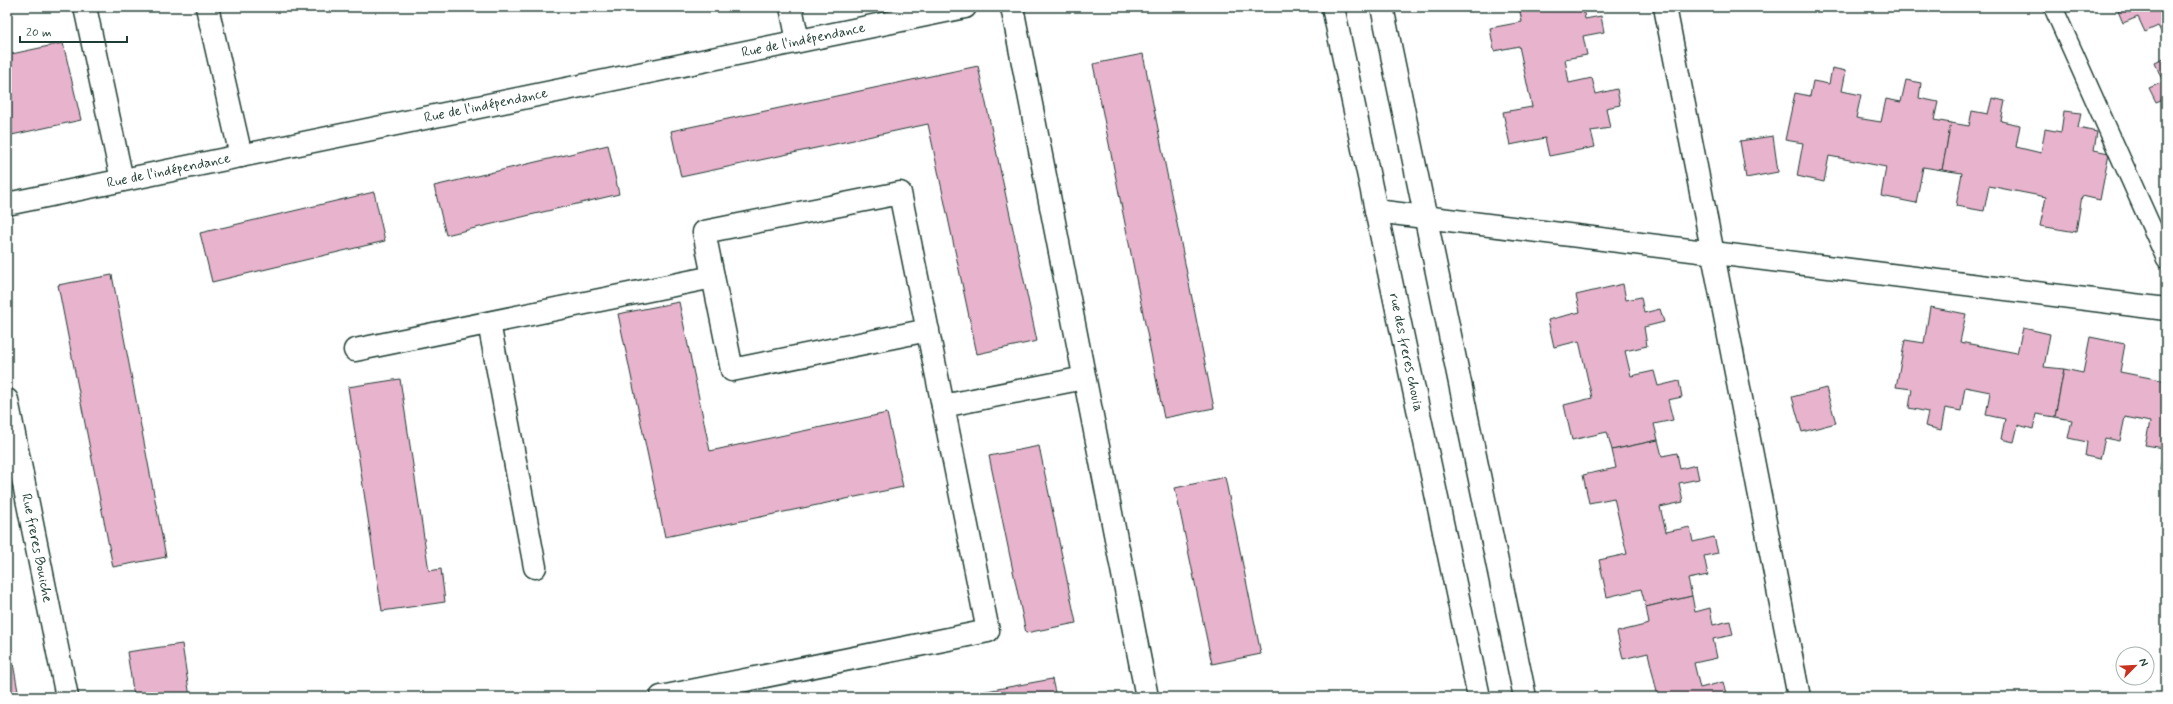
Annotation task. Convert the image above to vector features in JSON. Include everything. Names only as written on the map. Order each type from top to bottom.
[{"type":"street","points":[[85,7],[122,180]]},
{"type":"street","points":[[207,7],[241,156]]},
{"type":"street","points":[[791,7],[798,41]]},
{"type":"street","name":"Rue de l'indépendance","points":[[7,204],[965,7]]},
{"type":"street","points":[[1012,7],[1147,697]]},
{"type":"street","name":"rue des freres chouia","points":[[1333,7],[1479,697]]},
{"type":"street","points":[[1382,7],[1526,697]]},
{"type":"street","points":[[1665,7],[1799,697]]},
{"type":"street","points":[[660,697],[988,631],[928,330],[900,193],[704,232],[732,370],[928,330]]},
{"type":"street","points":[[1376,211],[2166,309]]},
{"type":"street","points":[[355,350],[713,277]]},
{"type":"street","points":[[489,323],[535,567]]},
{"type":"street","points":[[943,406],[1084,378]]},
{"type":"street","name":"Rue freres Bouiche","points":[[7,400],[9,421],[67,697]]},
{"type":"lane","points":[[2053,7],[2166,259]]},
{"type":"building","points":[[1519,7],[1583,7],[1585,19],[1601,16],[1604,32],[1583,36],[1587,55],[1565,59],[1569,83],[1592,78],[1596,94],[1617,89],[1620,105],[1606,108],[1610,128],[1591,131],[1595,147],[1549,156],[1545,138],[1510,145],[1503,112],[1532,107],[1519,46],[1494,51],[1490,28],[1522,22]]},
{"type":"building","points":[[2126,7],[2166,7],[2166,41],[2158,26],[2145,32],[2138,17],[2123,23],[2118,11]]},
{"type":"building","points":[[63,43],[81,120],[7,136],[7,55]]},
{"type":"building","points":[[1143,54],[1214,408],[1164,418],[1093,64]]},
{"type":"building","points":[[2166,58],[2166,98],[2156,102],[2149,88],[2163,82],[2155,63]]},
{"type":"building","points":[[978,66],[1037,341],[977,354],[928,124],[681,177],[671,131]]},
{"type":"building","points":[[1832,68],[1846,71],[1842,91],[1861,95],[1856,118],[1881,122],[1886,99],[1901,102],[1906,80],[1921,83],[1919,98],[1938,102],[1934,120],[1951,123],[1942,170],[1923,167],[1916,203],[1881,196],[1886,167],[1829,156],[1824,182],[1797,176],[1803,143],[1785,140],[1795,93],[1810,96],[1813,81],[1829,84]]},
{"type":"building","points":[[1992,98],[2005,101],[2001,121],[2020,125],[2016,147],[2041,153],[2045,129],[2061,132],[2064,111],[2081,113],[2078,128],[2097,132],[2094,150],[2109,153],[2100,200],[2082,196],[2076,232],[2040,226],[2046,197],[1989,186],[1984,211],[1956,206],[1962,173],[1942,170],[1951,123],[1969,126],[1972,111],[1988,114]]},
{"type":"building","points":[[1773,136],[1778,172],[1746,178],[1740,141]]},
{"type":"building","points":[[608,145],[619,194],[446,235],[434,186]]},
{"type":"building","points":[[374,192],[385,241],[212,282],[200,233]]},
{"type":"building","points":[[112,275],[166,557],[113,567],[58,285]]},
{"type":"building","points":[[1623,284],[1626,300],[1641,297],[1644,313],[1660,309],[1664,322],[1644,327],[1647,346],[1625,351],[1631,376],[1654,371],[1658,386],[1679,381],[1682,397],[1668,400],[1673,420],[1654,424],[1658,440],[1612,450],[1607,432],[1572,440],[1564,405],[1592,398],[1579,341],[1554,347],[1548,320],[1580,312],[1576,295]]},
{"type":"building","points":[[679,302],[710,451],[887,413],[903,487],[665,537],[618,314]]},
{"type":"building","points":[[1930,307],[1966,314],[1960,342],[2017,353],[2023,328],[2050,334],[2044,367],[2064,369],[2055,417],[2036,414],[2033,429],[2018,425],[2014,442],[2001,439],[2005,419],[1986,415],[1990,392],[1965,387],[1961,411],[1945,408],[1941,430],[1925,426],[1928,412],[1909,408],[1912,389],[1896,387],[1905,340],[1924,343]]},
{"type":"building","points":[[2090,337],[2125,344],[2120,372],[2166,381],[2166,470],[2160,469],[2164,448],[2145,445],[2150,422],[2125,417],[2120,441],[2105,438],[2100,459],[2085,456],[2087,442],[2068,438],[2072,420],[2055,417],[2064,369],[2083,373]]},
{"type":"building","points":[[400,379],[429,571],[441,569],[445,602],[382,611],[348,387]]},
{"type":"building","points":[[1826,388],[1836,423],[1802,432],[1792,397]]},
{"type":"building","points":[[1658,440],[1662,456],[1677,453],[1680,469],[1696,465],[1699,479],[1679,483],[1683,502],[1660,507],[1666,532],[1690,527],[1693,542],[1714,537],[1718,553],[1704,556],[1708,575],[1688,579],[1692,596],[1646,607],[1641,589],[1607,597],[1599,560],[1627,554],[1614,498],[1589,503],[1583,475],[1616,468],[1612,450]]},
{"type":"building","points":[[1039,446],[1076,623],[1026,633],[989,456]]},
{"type":"building","points":[[1225,477],[1261,654],[1212,664],[1175,488]]},
{"type":"building","points":[[1692,596],[1695,612],[1710,608],[1713,625],[1730,621],[1733,635],[1713,639],[1717,658],[1694,663],[1700,688],[1723,682],[1727,697],[1658,697],[1648,653],[1623,659],[1617,632],[1649,624],[1646,607]]},
{"type":"building","points":[[7,629],[19,697],[7,697]]},
{"type":"building","points":[[182,644],[190,697],[134,697],[127,652]]},
{"type":"building","points":[[1052,679],[1056,697],[954,697]]},
{"type":"building","points":[[1748,693],[1749,697],[1731,697]]}]
